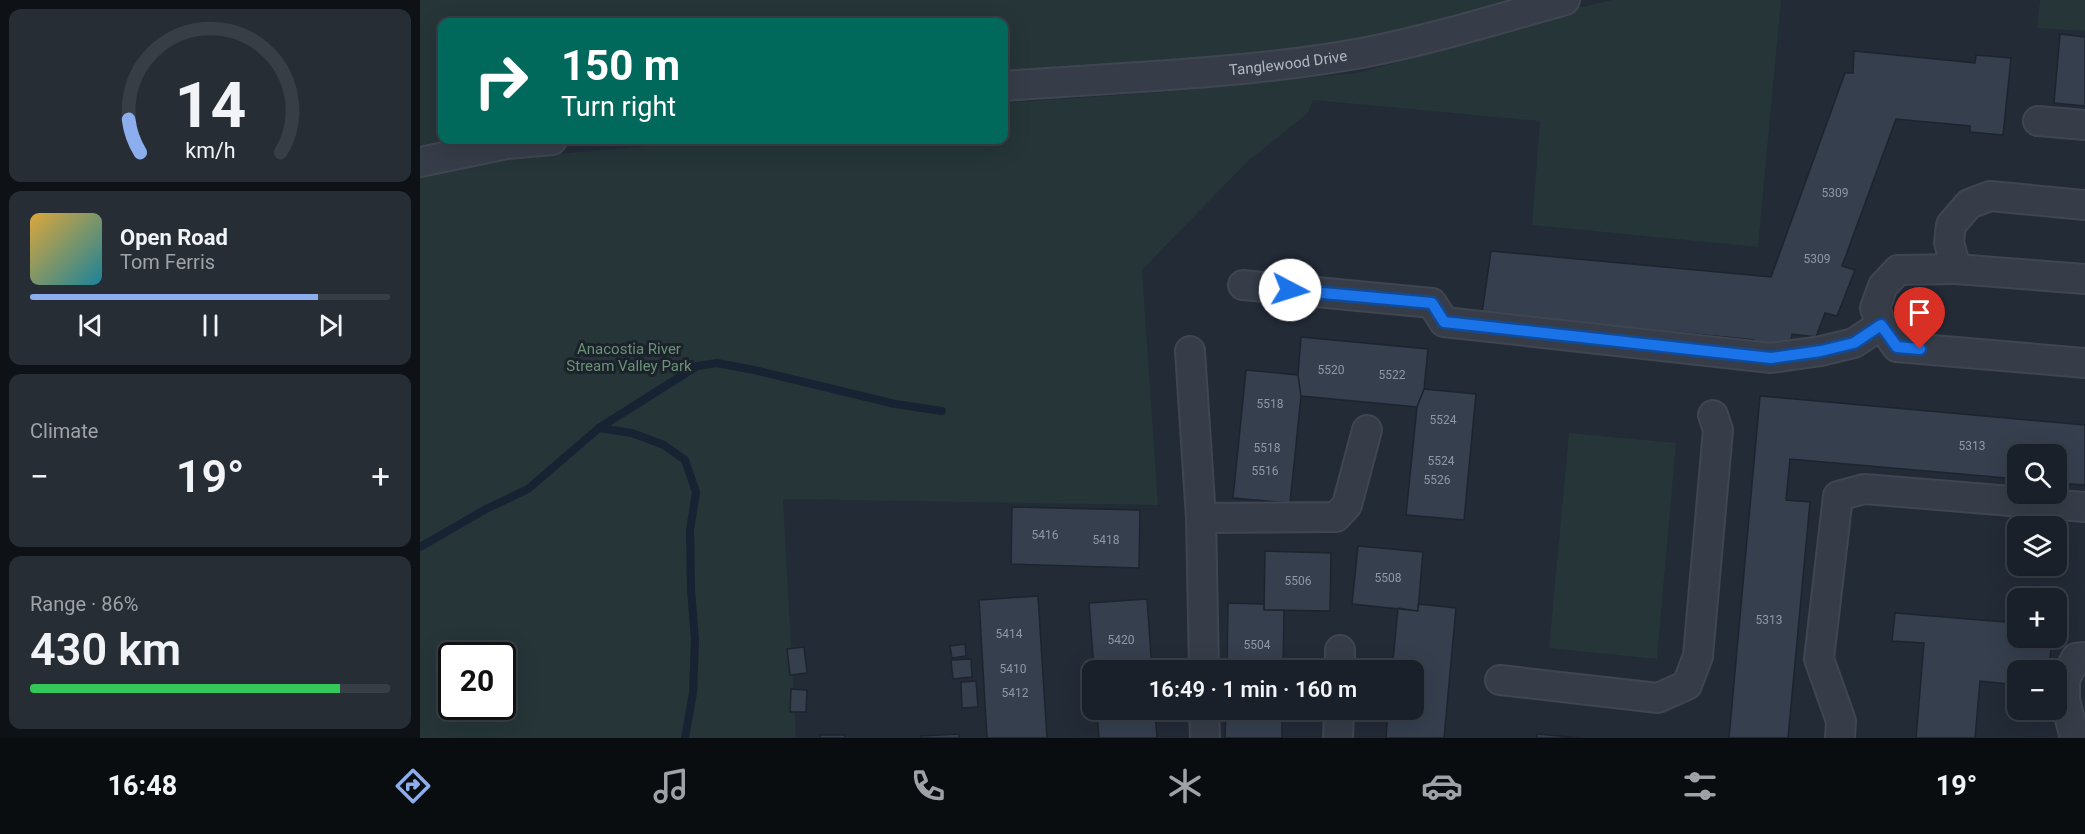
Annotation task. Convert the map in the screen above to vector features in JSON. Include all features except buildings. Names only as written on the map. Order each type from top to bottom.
[{"type":"street","name":"Tanglewood Drive","points":[[1008,86],[1279,66],[1364,52],[1565,0]]},
{"type":"street","points":[[2038,121],[2085,125]]},
{"type":"street","points":[[420,162],[507,144]]},
{"type":"street","points":[[1956,269],[1949,242],[1951,225],[1968,204],[1990,196],[2085,205]]},
{"type":"street","points":[[2085,279],[1956,269],[1898,270],[1883,286],[1875,308],[1881,325],[1897,347],[2085,363]]},
{"type":"street","points":[[1243,285],[1432,303],[1444,322],[1771,358],[1821,351],[1854,343],[1881,325]]},
{"type":"street","points":[[1190,351],[1201,518],[1204,660]]},
{"type":"street","points":[[1500,680],[1658,698],[1687,685],[1698,656],[1718,430],[1713,415]]},
{"type":"street","points":[[1201,518],[1336,517],[1347,505],[1367,430]]},
{"type":"street","points":[[1840,738],[1841,721],[1819,659],[1838,496],[1864,489],[2085,507]]},
{"type":"street","points":[[2075,738],[2065,700],[2065,679],[2076,658],[2085,657]]},
{"type":"street","points":[[1204,720],[1205,738]]},
{"type":"street","points":[[1338,738],[1339,720]]},
{"type":"green space","points":[[420,0],[1518,0],[1387,34],[1300,50],[1008,76],[1008,18],[438,18],[438,144],[420,147]]},
{"type":"green space","name":"Anacostia River Stream Valley Park","points":[[1612,0],[1781,0],[1758,247],[1532,225],[1540,121],[1313,100],[1308,113],[1247,162],[1142,270],[1158,505],[783,499],[796,738],[420,738],[420,177],[488,160],[674,144],[1008,144],[1008,103],[1175,91],[1357,73],[1444,50],[1568,10]]},
{"type":"green space","points":[[2040,0],[2085,0],[2085,31],[2037,28]]},
{"type":"green space","points":[[1569,433],[1676,443],[1657,659],[1549,648]]},
{"type":"waterway","points":[[420,547],[486,509],[528,489],[599,428],[697,366],[717,363],[895,404],[942,411]]},
{"type":"waterway","points":[[599,428],[632,433],[664,445],[685,460],[696,492],[690,530],[695,640],[693,693],[685,738]]},
{"type":"route","points":[[1290,290],[1432,303],[1444,322],[1771,358],[1821,351],[1854,343],[1881,325],[1897,347],[1920,349]]}]
